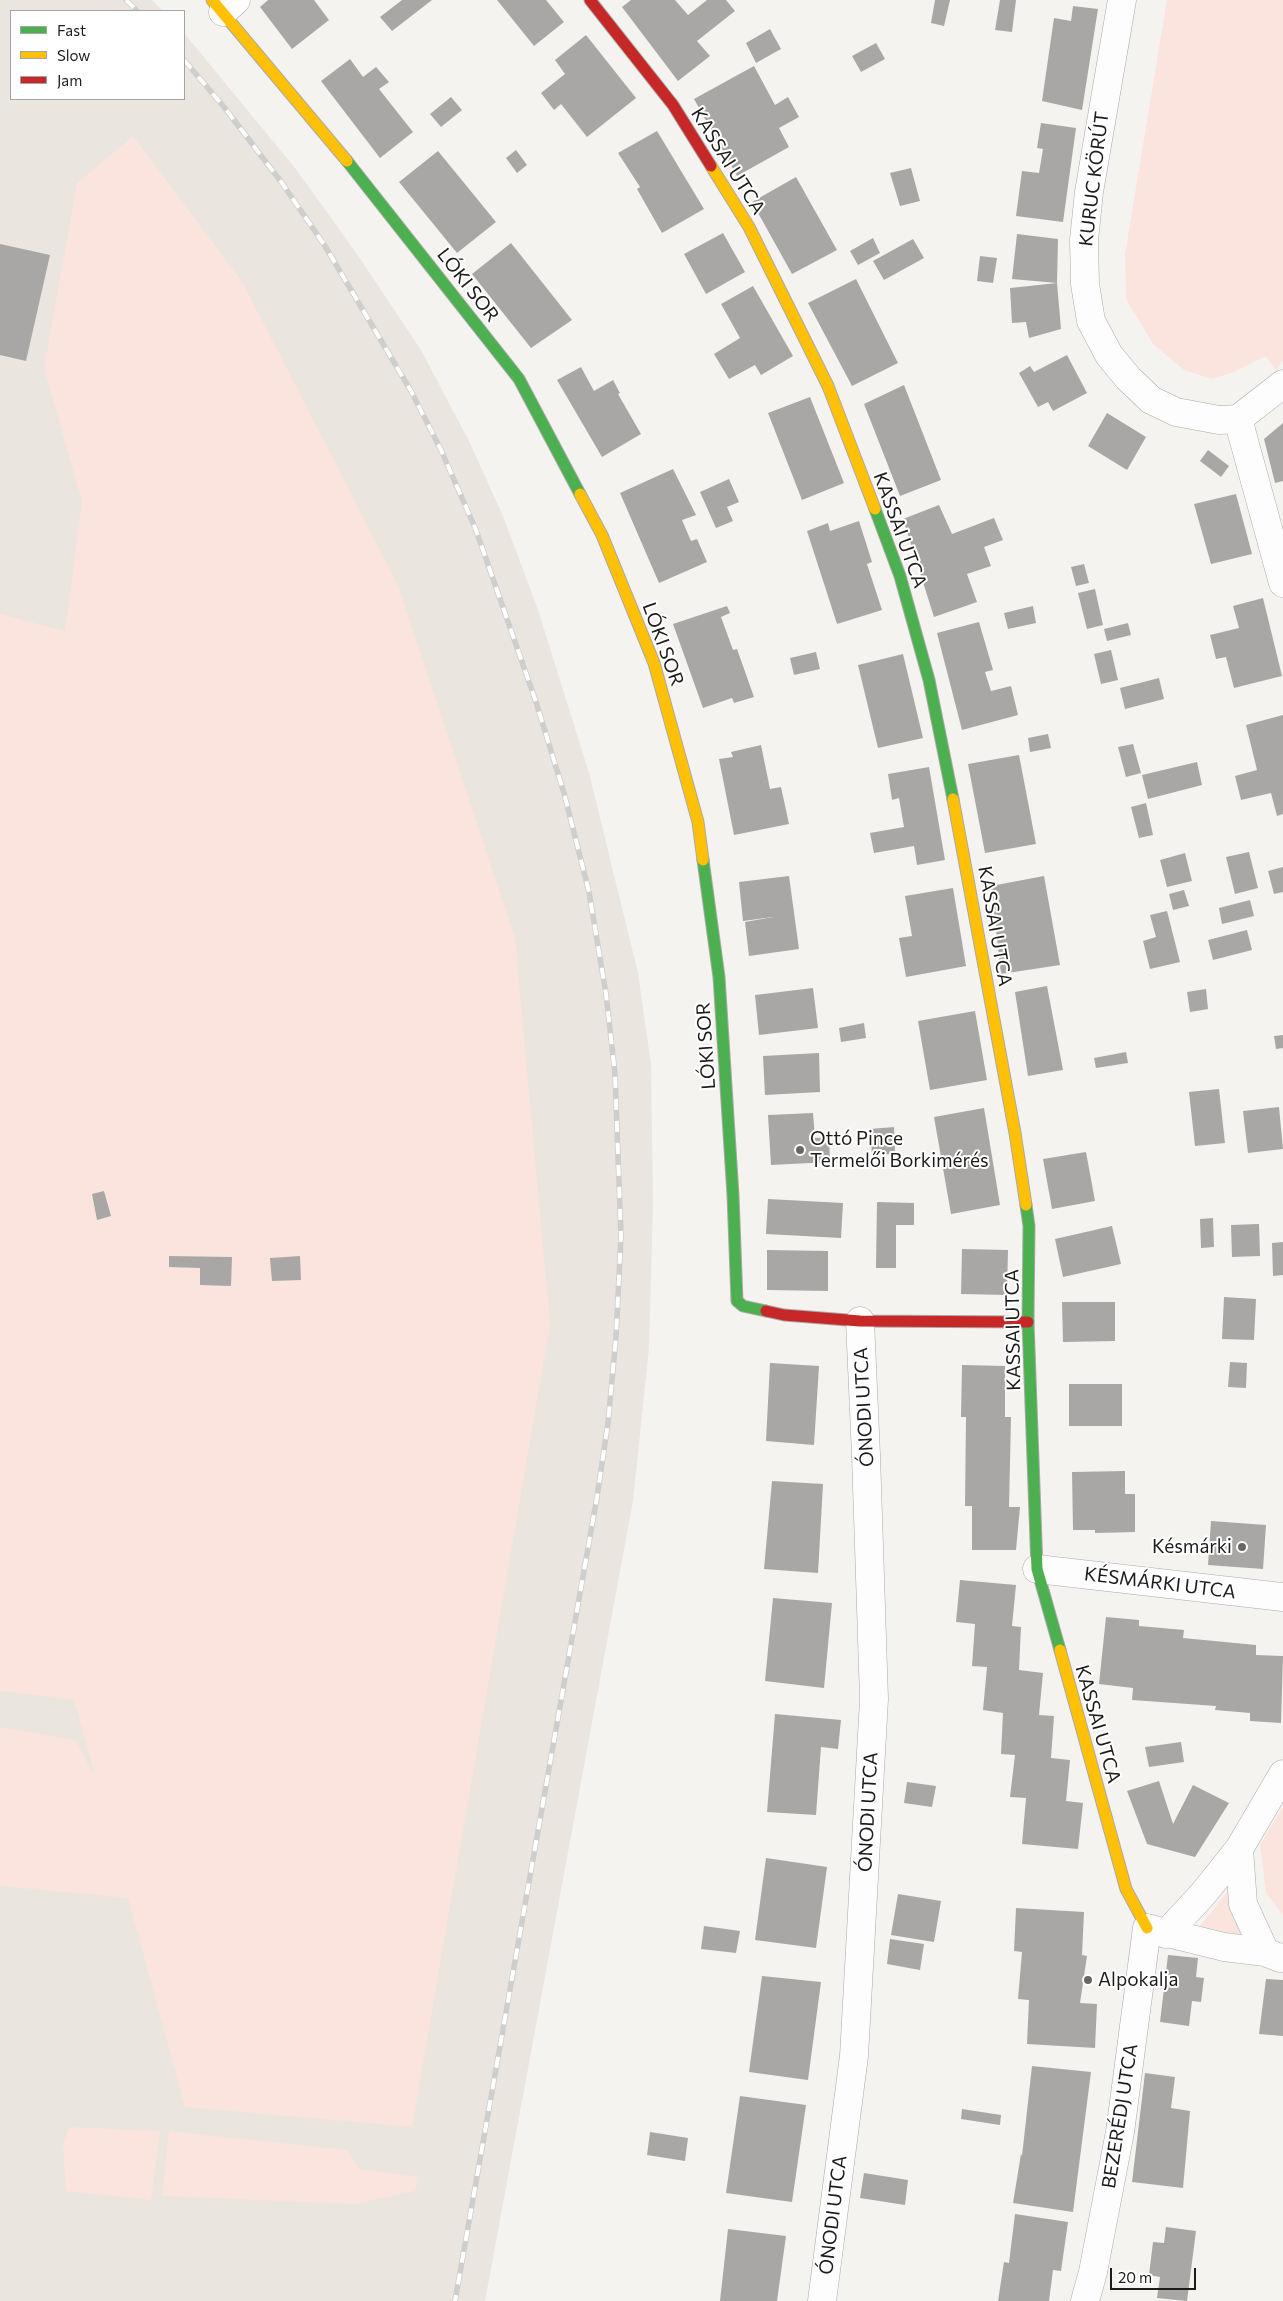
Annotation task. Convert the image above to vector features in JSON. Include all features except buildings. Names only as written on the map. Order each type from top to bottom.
[{"type":"street","name":"KASSAI UTCA","points":[[590,0],[673,105],[749,227],[828,386],[900,576],[930,680],[946,758],[1029,1226],[1028,1322],[1037,1569],[1126,1889],[1156,1931]]},
{"type":"street","name":"KURUC KÖRÚT","points":[[1122,0],[1088,201],[1084,240],[1085,284],[1091,321],[1128,378],[1151,400],[1176,412],[1219,420],[1238,420]]},
{"type":"street","name":"LÓKI SOR","points":[[224,4],[519,379],[602,535],[654,663],[698,822],[719,978],[733,1195],[737,1302],[744,1306],[784,1315],[860,1321]]},
{"type":"street","points":[[1283,384],[1238,420],[1283,583]]},
{"type":"street","points":[[860,1321],[1028,1322]]},
{"type":"street","name":"ÓNODI UTCA","points":[[822,2301],[854,2056],[874,1700],[867,1464],[860,1321]]},
{"type":"street","name":"KÉSMÁRKI UTCA","points":[[1037,1569],[1283,1597]]},
{"type":"street","points":[[1156,1931],[1203,1894],[1239,1849],[1283,1774]]},
{"type":"street","points":[[1239,1849],[1243,1904],[1274,1956]]},
{"type":"street","points":[[1156,1931],[1224,1947],[1274,1956]]},
{"type":"street","name":"BEZERÉDJ UTCA","points":[[1085,2301],[1093,2272],[1120,2132],[1156,1931]]},
{"type":"shaded area","points":[[0,0],[152,0],[162,10],[10,10],[10,100],[185,100],[185,34],[295,168],[357,254],[421,350],[469,441],[503,516],[538,610],[589,773],[638,973],[651,1064],[653,1204],[649,1348],[633,1501],[485,2301],[0,2301]]},
{"type":"shaded area","points":[[1167,0],[1283,0],[1283,360],[1276,371],[1266,356],[1234,372],[1212,379],[1184,370],[1153,344],[1126,299],[1125,254]]},
{"type":"shaded area","points":[[133,136],[243,283],[398,585],[515,938],[550,1325],[412,2127],[185,2107],[128,1898],[0,1886],[0,1727],[75,1740],[95,1776],[74,1700],[0,1691],[0,614],[65,631],[82,502],[44,368],[77,183]]},
{"type":"shaded area","points":[[1283,1807],[1283,1915],[1266,1893],[1260,1845]]},
{"type":"shaded area","points":[[1228,1891],[1242,1938],[1200,1926]]},
{"type":"shaded area","points":[[69,2127],[160,2131],[151,2200],[66,2191],[63,2145]]},
{"type":"shaded area","points":[[169,2131],[347,2150],[360,2169],[418,2177],[415,2191],[355,2204],[162,2196]]},
{"type":"railway","points":[[126,0],[136,10]]},
{"type":"railway","points":[[185,61],[224,107],[282,183],[325,246],[411,391],[441,450],[476,530],[536,702],[564,793],[589,892],[606,994],[615,1074],[621,1236],[616,1337],[608,1423],[597,1497],[455,2301]]},
{"type":"traffic: fast","points":[[347,161],[519,379],[580,494]]},
{"type":"traffic: fast","points":[[875,509],[900,576],[929,680],[953,799]]},
{"type":"traffic: fast","points":[[703,860],[719,977],[733,1195],[737,1301],[743,1306],[766,1311]]},
{"type":"traffic: fast","points":[[1026,1205],[1029,1226],[1028,1322],[1037,1569],[1060,1650]]},
{"type":"traffic: slow","points":[[212,0],[347,161]]},
{"type":"traffic: slow","points":[[711,166],[749,227],[828,386],[875,509]]},
{"type":"traffic: slow","points":[[580,494],[602,535],[654,663],[698,822],[703,860]]},
{"type":"traffic: slow","points":[[953,799],[1015,1133],[1026,1205]]},
{"type":"traffic: slow","points":[[1060,1650],[1126,1889],[1147,1928]]},
{"type":"traffic: jam","points":[[590,0],[673,105],[711,166]]},
{"type":"traffic: jam","points":[[766,1311],[784,1315],[860,1321],[1028,1322]]},
{"type":"place","name":"Ottó Pince Termelői Borkimérés","points":[[800,1150]]},
{"type":"place","name":"Késmárki","points":[[1242,1547]]},
{"type":"place","name":"Alpokalja","points":[[1088,1980]]}]
